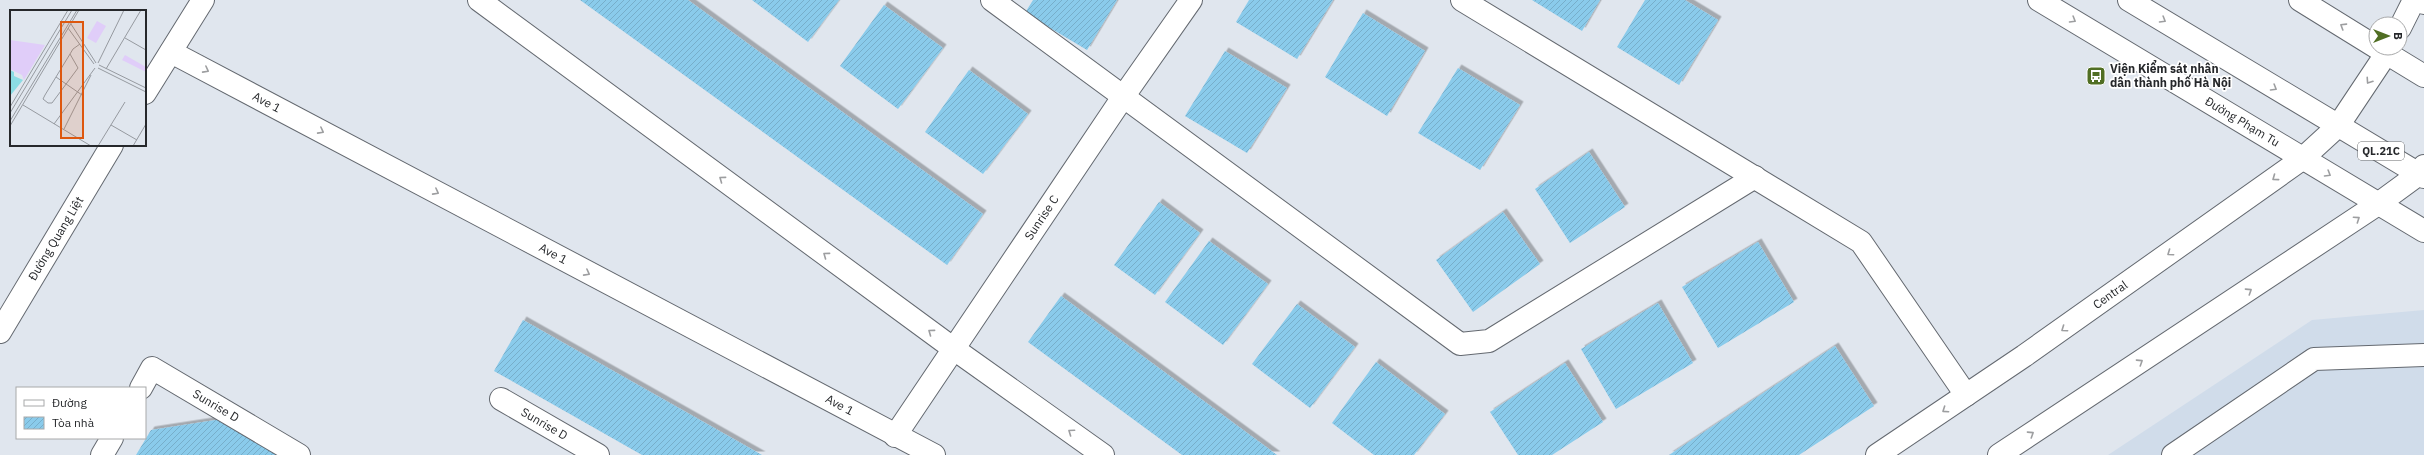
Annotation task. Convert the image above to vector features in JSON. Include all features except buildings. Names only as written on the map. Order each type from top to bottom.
[{"type":"main road","points":[[146,91],[203,0]]},
{"type":"main road","points":[[479,0],[954,349],[1103,455]]},
{"type":"main road","points":[[992,0],[1460,344],[1489,341],[1755,177]]},
{"type":"main road","name":"Sunrise C","points":[[895,436],[1123,96],[1191,0]]},
{"type":"main road","points":[[1462,0],[1861,242],[1966,395]]},
{"type":"main road","name":"Đường Phạm Tu","points":[[2039,0],[2424,231]]},
{"type":"main road","name":"QL.21C","points":[[2129,0],[2338,126],[2422,172]]},
{"type":"main road","points":[[2300,0],[2368,40]]},
{"type":"main road","points":[[2406,16],[2414,0]]},
{"type":"main road","points":[[2420,0],[2424,3]]},
{"type":"main road","name":"Ave 1","points":[[171,52],[895,436],[934,455]]},
{"type":"main road","name":"Central","points":[[1877,455],[2037,347],[2302,159],[2338,126],[2379,56]]},
{"type":"main road","points":[[2394,56],[2424,76]]},
{"type":"main road","name":"Đường Quang Liệt","points":[[0,332],[111,146]]},
{"type":"main road","points":[[1999,455],[2378,204],[2422,172]]},
{"type":"main road","points":[[2172,455],[2314,359],[2424,355]]},
{"type":"main road","name":"Sunrise D","points":[[142,387],[152,368],[299,455]]},
{"type":"main road","name":"Sunrise D","points":[[501,399],[590,453]]},
{"type":"main road","points":[[102,455],[111,439]]},
{"type":"shaded area","points":[[2424,310],[2424,455],[2108,455],[2312,320]]},
{"type":"place","name":"Viện Kiểm sát nhân dân thành phố Hà Nội","points":[[2096,76]]}]
